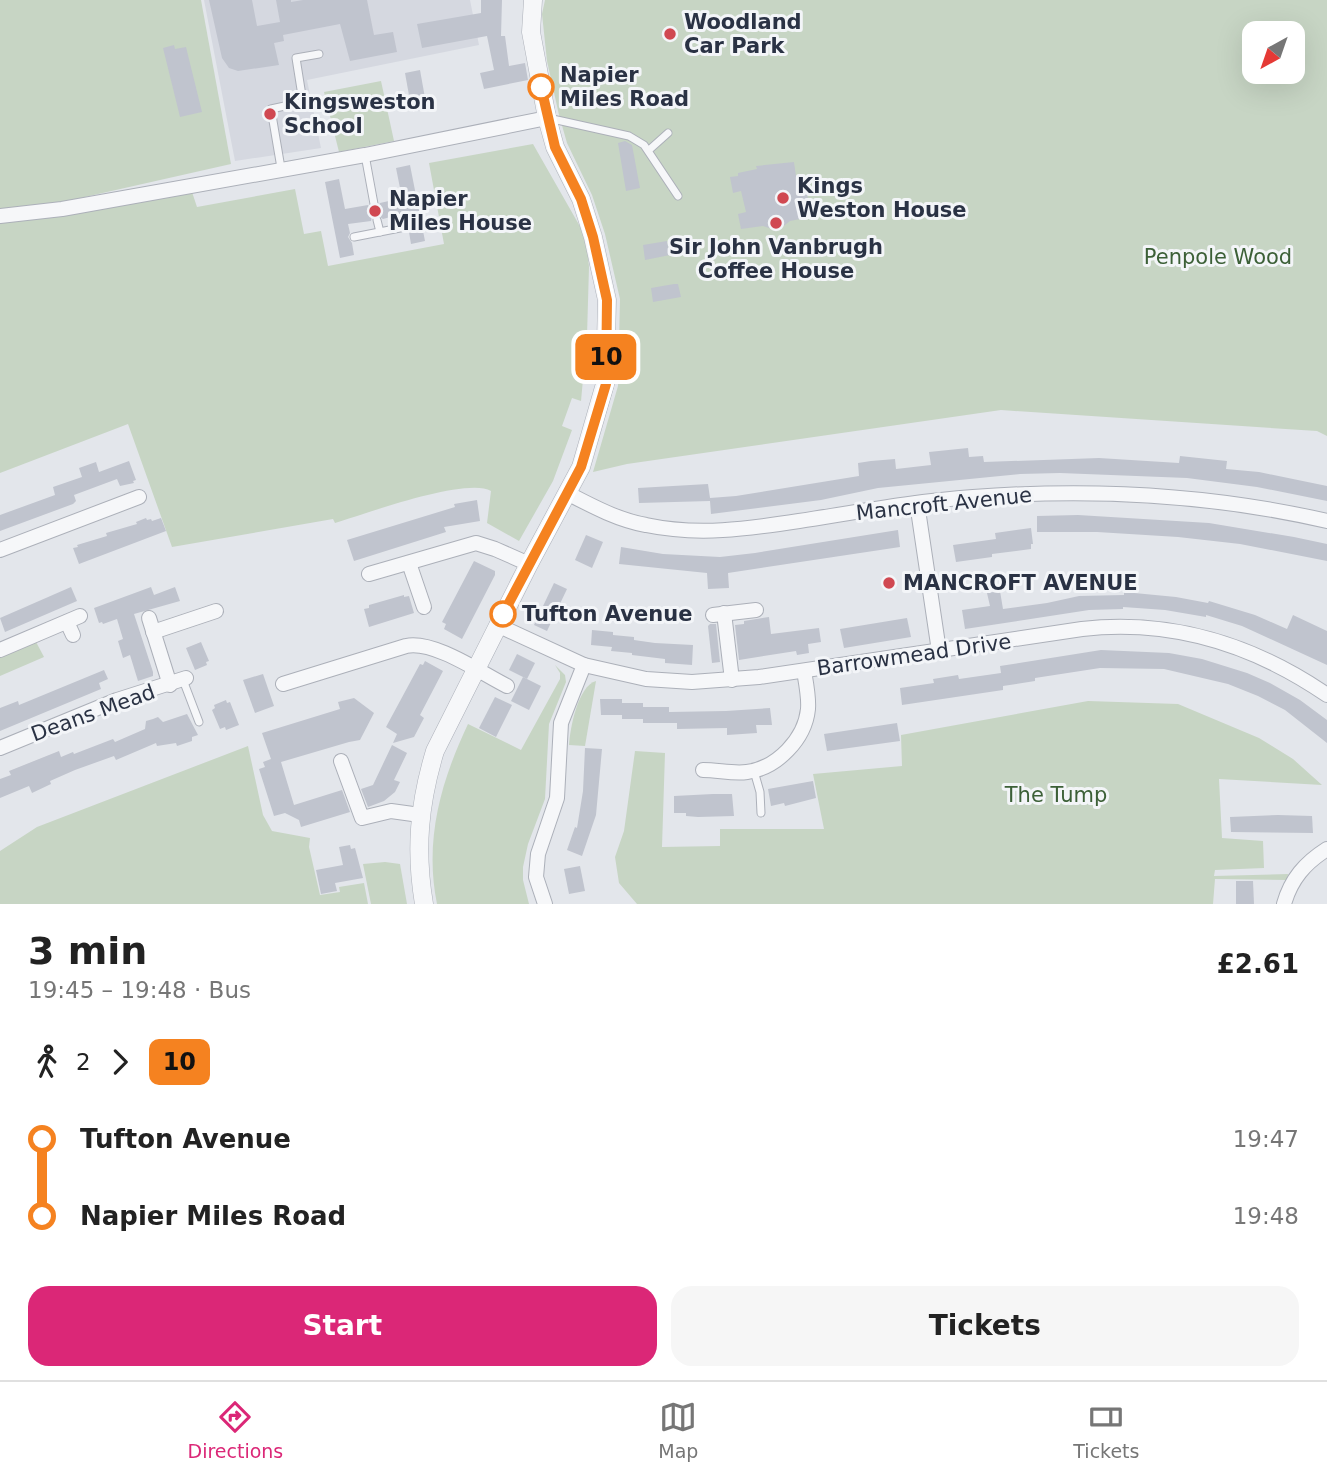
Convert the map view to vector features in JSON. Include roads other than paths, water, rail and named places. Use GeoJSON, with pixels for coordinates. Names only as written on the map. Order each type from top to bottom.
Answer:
{"type":"FeatureCollection","features":[{"type":"Feature","properties":{"kind":"street"},"geometry":{"type":"LineString","coordinates":[[424,904],[420,867],[420,815],[435,751],[497,625],[581,467],[606,384],[607,300],[593,237],[581,199],[555,147],[547,118],[531,32],[533,0]]}},
{"type":"Feature","properties":{"kind":"street"},"geometry":{"type":"LineString","coordinates":[[0,216],[62,209],[365,155],[547,118]]}},
{"type":"Feature","properties":{"kind":"street","name":"Mancroft Avenue"},"geometry":{"type":"LineString","coordinates":[[567,493],[596,508],[643,525],[693,532],[740,530],[917,503],[1020,494],[1108,492],[1178,496],[1327,521]]}},
{"type":"Feature","properties":{"kind":"street"},"geometry":{"type":"LineString","coordinates":[[0,550],[139,497]]}},
{"type":"Feature","properties":{"kind":"street"},"geometry":{"type":"LineString","coordinates":[[917,503],[939,651]]}},
{"type":"Feature","properties":{"kind":"street"},"geometry":{"type":"LineString","coordinates":[[369,574],[476,543],[529,564]]}},
{"type":"Feature","properties":{"kind":"street"},"geometry":{"type":"LineString","coordinates":[[409,562],[424,607]]}},
{"type":"Feature","properties":{"kind":"street"},"geometry":{"type":"LineString","coordinates":[[732,680],[719,614],[756,610]]}},
{"type":"Feature","properties":{"kind":"street"},"geometry":{"type":"LineString","coordinates":[[179,681],[151,625],[216,611]]}},
{"type":"Feature","properties":{"kind":"street"},"geometry":{"type":"LineString","coordinates":[[0,650],[73,624]]}},
{"type":"Feature","properties":{"kind":"street","name":"Barrowmead Drive"},"geometry":{"type":"LineString","coordinates":[[497,625],[584,665],[624,675],[669,681],[732,680],[1106,626],[1147,627],[1237,646],[1284,668],[1327,695]]}},
{"type":"Feature","properties":{"kind":"street"},"geometry":{"type":"LineString","coordinates":[[283,684],[296,674],[415,644],[438,650],[508,686]]}},
{"type":"Feature","properties":{"kind":"street"},"geometry":{"type":"LineString","coordinates":[[545,904],[536,877],[538,854],[557,798],[558,737],[561,723],[584,665]]}},
{"type":"Feature","properties":{"kind":"street"},"geometry":{"type":"LineString","coordinates":[[703,770],[736,773],[754,771],[781,757],[800,733],[808,711],[804,671]]}},
{"type":"Feature","properties":{"kind":"street","name":"Deans Mead"},"geometry":{"type":"LineString","coordinates":[[0,748],[117,701],[179,681]]}},
{"type":"Feature","properties":{"kind":"street"},"geometry":{"type":"LineString","coordinates":[[341,761],[362,818],[391,811],[420,815]]}},
{"type":"Feature","properties":{"kind":"street"},"geometry":{"type":"LineString","coordinates":[[1284,904],[1288,888],[1308,861],[1327,849]]}},
{"type":"Feature","properties":{"kind":"lane"},"geometry":{"type":"LineString","coordinates":[[281,169],[271,109],[303,102],[296,58],[319,54]]}},
{"type":"Feature","properties":{"kind":"lane"},"geometry":{"type":"LineString","coordinates":[[547,118],[629,136],[649,150],[678,196]]}},
{"type":"Feature","properties":{"kind":"lane"},"geometry":{"type":"LineString","coordinates":[[649,150],[668,133]]}},
{"type":"Feature","properties":{"kind":"lane"},"geometry":{"type":"LineString","coordinates":[[365,155],[374,204]]}},
{"type":"Feature","properties":{"kind":"lane"},"geometry":{"type":"LineString","coordinates":[[377,220],[380,232]]}},
{"type":"Feature","properties":{"kind":"lane"},"geometry":{"type":"LineString","coordinates":[[354,237],[405,228]]}},
{"type":"Feature","properties":{"kind":"lane"},"geometry":{"type":"LineString","coordinates":[[179,681],[199,722]]}},
{"type":"Feature","properties":{"kind":"lane"},"geometry":{"type":"LineString","coordinates":[[754,771],[760,792],[761,813]]}},
{"type":"Feature","properties":{"kind":"place","name":"Woodland Car Park"},"geometry":{"type":"Point","coordinates":[670,34]}},
{"type":"Feature","properties":{"kind":"place","name":"Napier Miles Road"},"geometry":{"type":"Point","coordinates":[541,87]}},
{"type":"Feature","properties":{"kind":"place","name":"Kingsweston School"},"geometry":{"type":"Point","coordinates":[270,114]}},
{"type":"Feature","properties":{"kind":"place","name":"Kings Weston House"},"geometry":{"type":"Point","coordinates":[783,198]}},
{"type":"Feature","properties":{"kind":"place","name":"Napier Miles House"},"geometry":{"type":"Point","coordinates":[375,211]}},
{"type":"Feature","properties":{"kind":"place","name":"Sir John Vanbrugh Coffee House"},"geometry":{"type":"Point","coordinates":[776,223]}},
{"type":"Feature","properties":{"kind":"place","name":"MANCROFT AVENUE"},"geometry":{"type":"Point","coordinates":[889,583]}},
{"type":"Feature","properties":{"kind":"place","name":"Tufton Avenue"},"geometry":{"type":"Point","coordinates":[503,614]}},
{"type":"Feature","properties":{"kind":"park label","name":"Penpole Wood"},"geometry":{"type":"Point","coordinates":[1218,257]}},
{"type":"Feature","properties":{"kind":"park label","name":"The Tump"},"geometry":{"type":"Point","coordinates":[1056,795]}}]}
